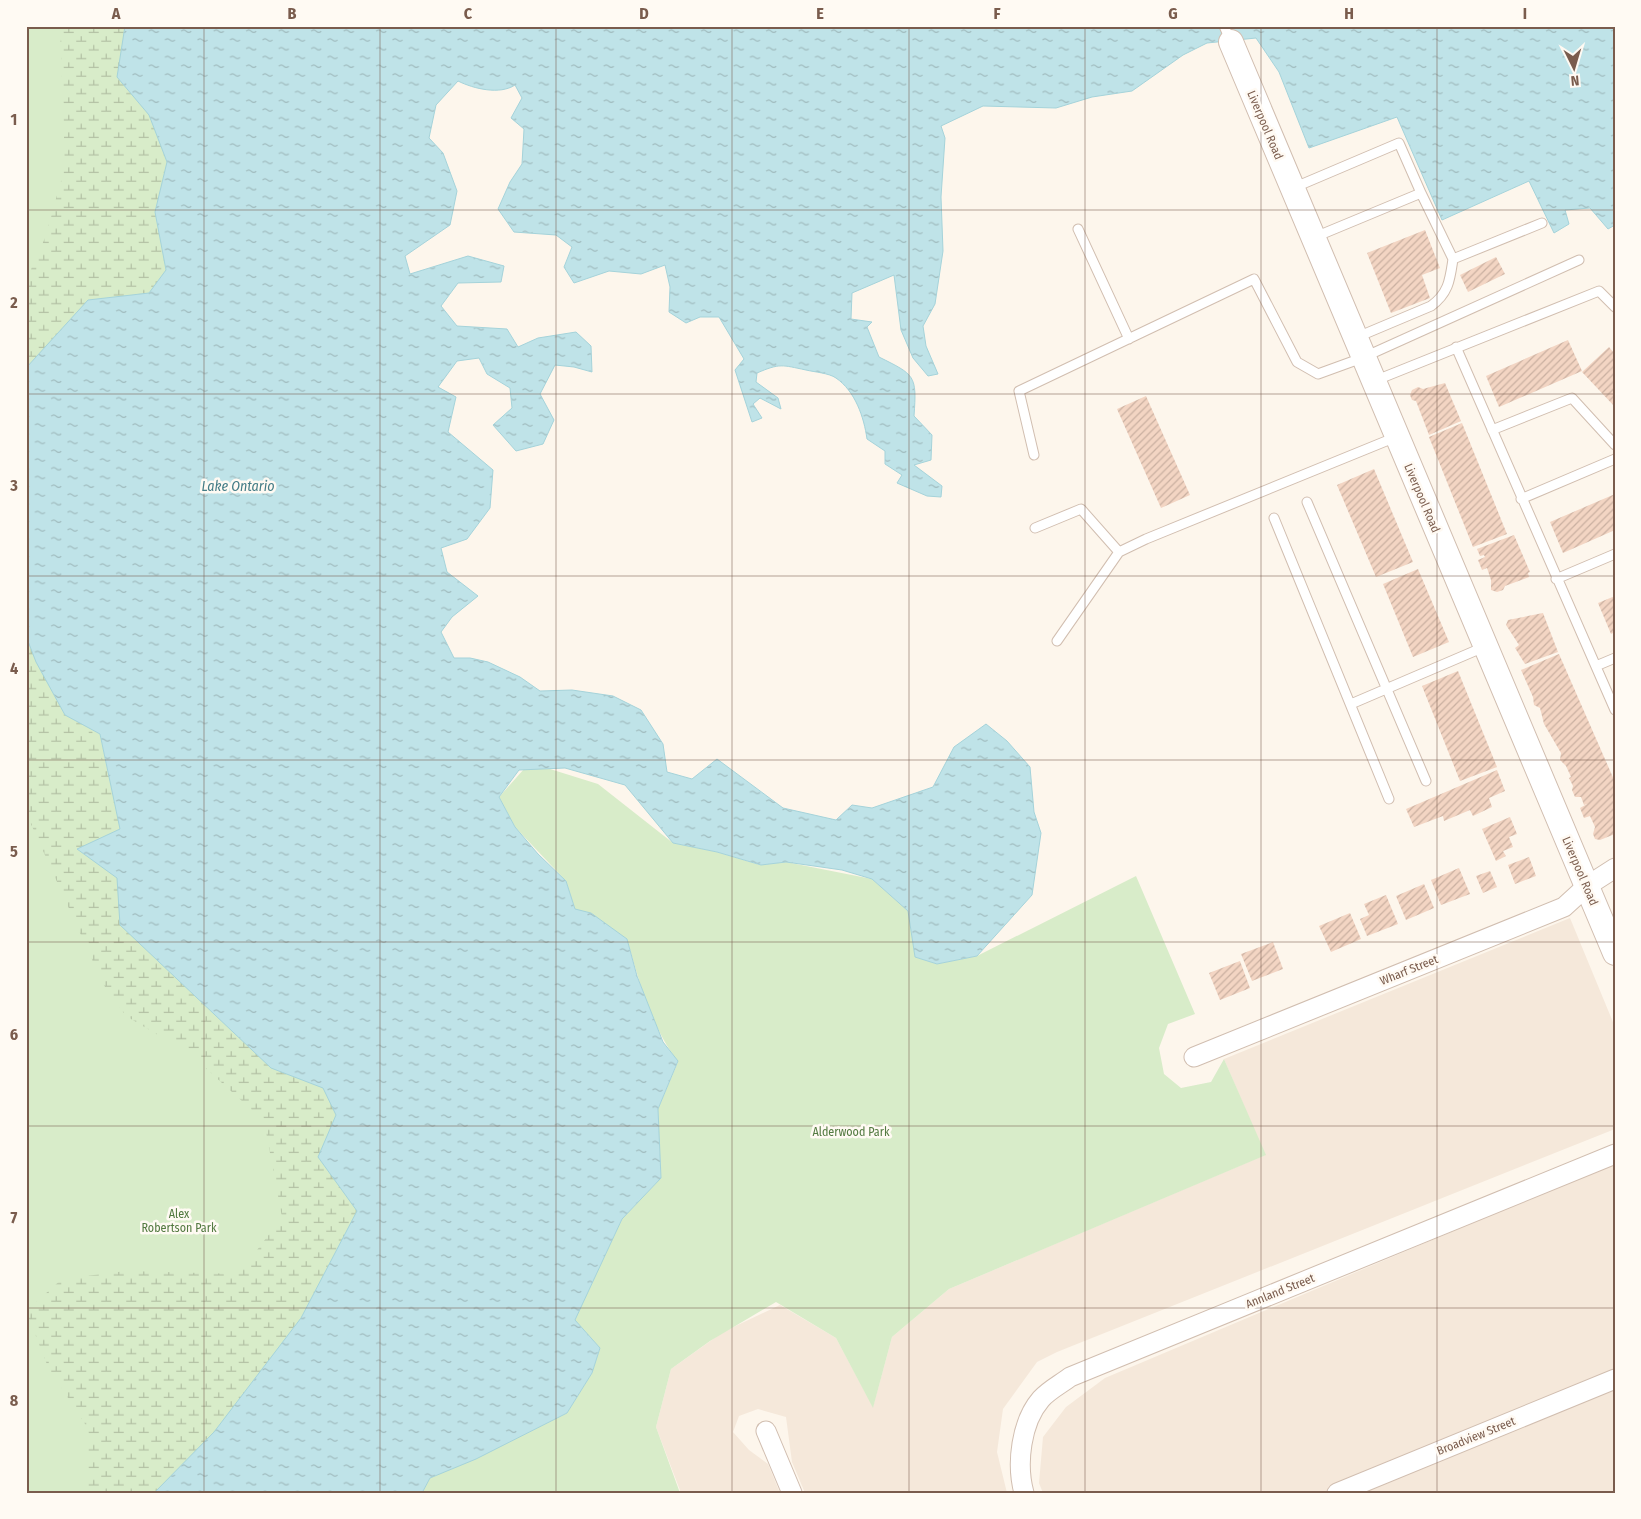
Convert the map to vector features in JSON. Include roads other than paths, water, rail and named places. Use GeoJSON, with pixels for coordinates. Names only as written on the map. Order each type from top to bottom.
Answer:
{"type":"FeatureCollection","features":[{"type":"Feature","properties":{"kind":"street","name":"Liverpool Road"},"geometry":{"type":"LineString","coordinates":[[1227,34],[1484,647],[1615,953]]}},
{"type":"Feature","properties":{"kind":"street","name":"Wharf Street"},"geometry":{"type":"LineString","coordinates":[[1194,1057],[1564,907],[1587,886],[1615,868]]}},
{"type":"Feature","properties":{"kind":"street","name":"Annland Street"},"geometry":{"type":"LineString","coordinates":[[1024,1493],[1019,1476],[1026,1426],[1042,1398],[1070,1377],[1615,1154]]}},
{"type":"Feature","properties":{"kind":"street","name":"Broadview Street"},"geometry":{"type":"LineString","coordinates":[[1336,1493],[1615,1380]]}},
{"type":"Feature","properties":{"kind":"street"},"geometry":{"type":"LineString","coordinates":[[766,1431],[792,1493]]}},
{"type":"Feature","properties":{"kind":"lane"},"geometry":{"type":"LineString","coordinates":[[1034,455],[1019,391],[1254,279],[1297,362],[1318,374],[1442,298],[1451,278],[1453,258],[1399,143],[1292,189]]}},
{"type":"Feature","properties":{"kind":"lane"},"geometry":{"type":"LineString","coordinates":[[1312,238],[1421,193]]}},
{"type":"Feature","properties":{"kind":"lane"},"geometry":{"type":"LineString","coordinates":[[1453,258],[1542,223]]}},
{"type":"Feature","properties":{"kind":"lane"},"geometry":{"type":"LineString","coordinates":[[1078,229],[1129,339]]}},
{"type":"Feature","properties":{"kind":"lane"},"geometry":{"type":"LineString","coordinates":[[1358,348],[1579,260]]}},
{"type":"Feature","properties":{"kind":"lane"},"geometry":{"type":"LineString","coordinates":[[1372,381],[1600,291],[1615,307]]}},
{"type":"Feature","properties":{"kind":"lane"},"geometry":{"type":"LineString","coordinates":[[1456,348],[1615,710]]}},
{"type":"Feature","properties":{"kind":"lane"},"geometry":{"type":"LineString","coordinates":[[1492,430],[1572,398],[1615,445]]}},
{"type":"Feature","properties":{"kind":"lane"},"geometry":{"type":"LineString","coordinates":[[1057,641],[1119,552],[1146,538],[1396,437]]}},
{"type":"Feature","properties":{"kind":"lane"},"geometry":{"type":"LineString","coordinates":[[1522,499],[1615,459]]}},
{"type":"Feature","properties":{"kind":"lane"},"geometry":{"type":"LineString","coordinates":[[1307,502],[1426,782]]}},
{"type":"Feature","properties":{"kind":"lane"},"geometry":{"type":"LineString","coordinates":[[1035,528],[1081,508],[1119,552]]}},
{"type":"Feature","properties":{"kind":"lane"},"geometry":{"type":"LineString","coordinates":[[1274,518],[1389,799]]}},
{"type":"Feature","properties":{"kind":"lane"},"geometry":{"type":"LineString","coordinates":[[1556,579],[1615,554]]}},
{"type":"Feature","properties":{"kind":"lane"},"geometry":{"type":"LineString","coordinates":[[1351,704],[1484,647]]}},
{"type":"Feature","properties":{"kind":"lane"},"geometry":{"type":"LineString","coordinates":[[1596,666],[1615,658]]}},
{"type":"Feature","properties":{"kind":"water","name":"Lake Ontario"},"geometry":{"type":"Polygon","coordinates":[[[125,26],[1615,26],[1615,225],[1608,229],[1590,208],[1565,210],[1569,224],[1554,233],[1529,181],[1442,220],[1397,117],[1309,148],[1279,72],[1256,38],[1207,43],[1183,55],[1132,91],[1092,97],[1056,108],[983,106],[941,126],[945,138],[941,197],[943,251],[935,304],[923,326],[926,346],[938,374],[928,376],[913,358],[901,330],[894,275],[852,293],[851,319],[872,322],[867,327],[879,357],[907,373],[914,384],[914,416],[932,435],[931,460],[914,465],[942,486],[941,497],[927,496],[897,483],[902,475],[885,464],[885,451],[867,439],[858,405],[843,383],[833,376],[781,366],[757,373],[756,382],[778,398],[781,409],[760,398],[753,404],[762,418],[752,422],[735,370],[744,359],[719,317],[700,317],[686,323],[669,312],[670,287],[665,265],[641,274],[609,271],[574,283],[564,267],[572,247],[556,235],[514,232],[498,209],[510,182],[522,164],[524,129],[511,118],[522,98],[515,85],[502,90],[487,90],[458,81],[436,105],[429,138],[443,153],[457,191],[450,225],[405,256],[410,274],[468,256],[504,266],[501,282],[458,283],[441,306],[457,326],[507,329],[518,347],[538,338],[576,332],[591,346],[592,372],[574,367],[555,365],[540,394],[554,420],[543,444],[516,451],[493,425],[512,408],[510,388],[487,374],[479,358],[457,361],[438,387],[456,397],[448,432],[493,470],[490,508],[467,539],[441,548],[447,572],[478,596],[452,617],[441,632],[454,658],[470,658],[488,662],[520,677],[540,691],[572,690],[613,696],[641,710],[663,744],[667,772],[692,779],[717,759],[783,808],[836,820],[852,805],[872,808],[933,787],[954,747],[986,724],[1007,741],[1030,767],[1034,812],[1041,833],[1032,895],[977,956],[937,964],[915,957],[908,911],[872,879],[842,870],[786,862],[761,865],[717,852],[673,843],[625,785],[565,768],[519,770],[499,797],[515,827],[538,854],[566,881],[575,909],[591,913],[627,939],[637,976],[663,1042],[678,1061],[658,1109],[661,1178],[622,1219],[575,1320],[600,1348],[592,1373],[567,1413],[476,1459],[430,1478],[422,1493],[154,1493],[214,1432],[301,1318],[357,1211],[318,1157],[336,1115],[323,1088],[271,1068],[120,925],[117,878],[77,849],[120,829],[100,734],[65,715],[36,662],[26,636],[26,368],[88,300],[149,293],[166,270],[155,212],[167,162],[149,115],[117,77],[125,26]]]}},
{"type":"Feature","properties":{"kind":"park label","name":"Alderwood Park"},"geometry":{"type":"Point","coordinates":[851,1132]}},
{"type":"Feature","properties":{"kind":"park label","name":"Alex Robertson Park"},"geometry":{"type":"Point","coordinates":[179,1221]}}]}
